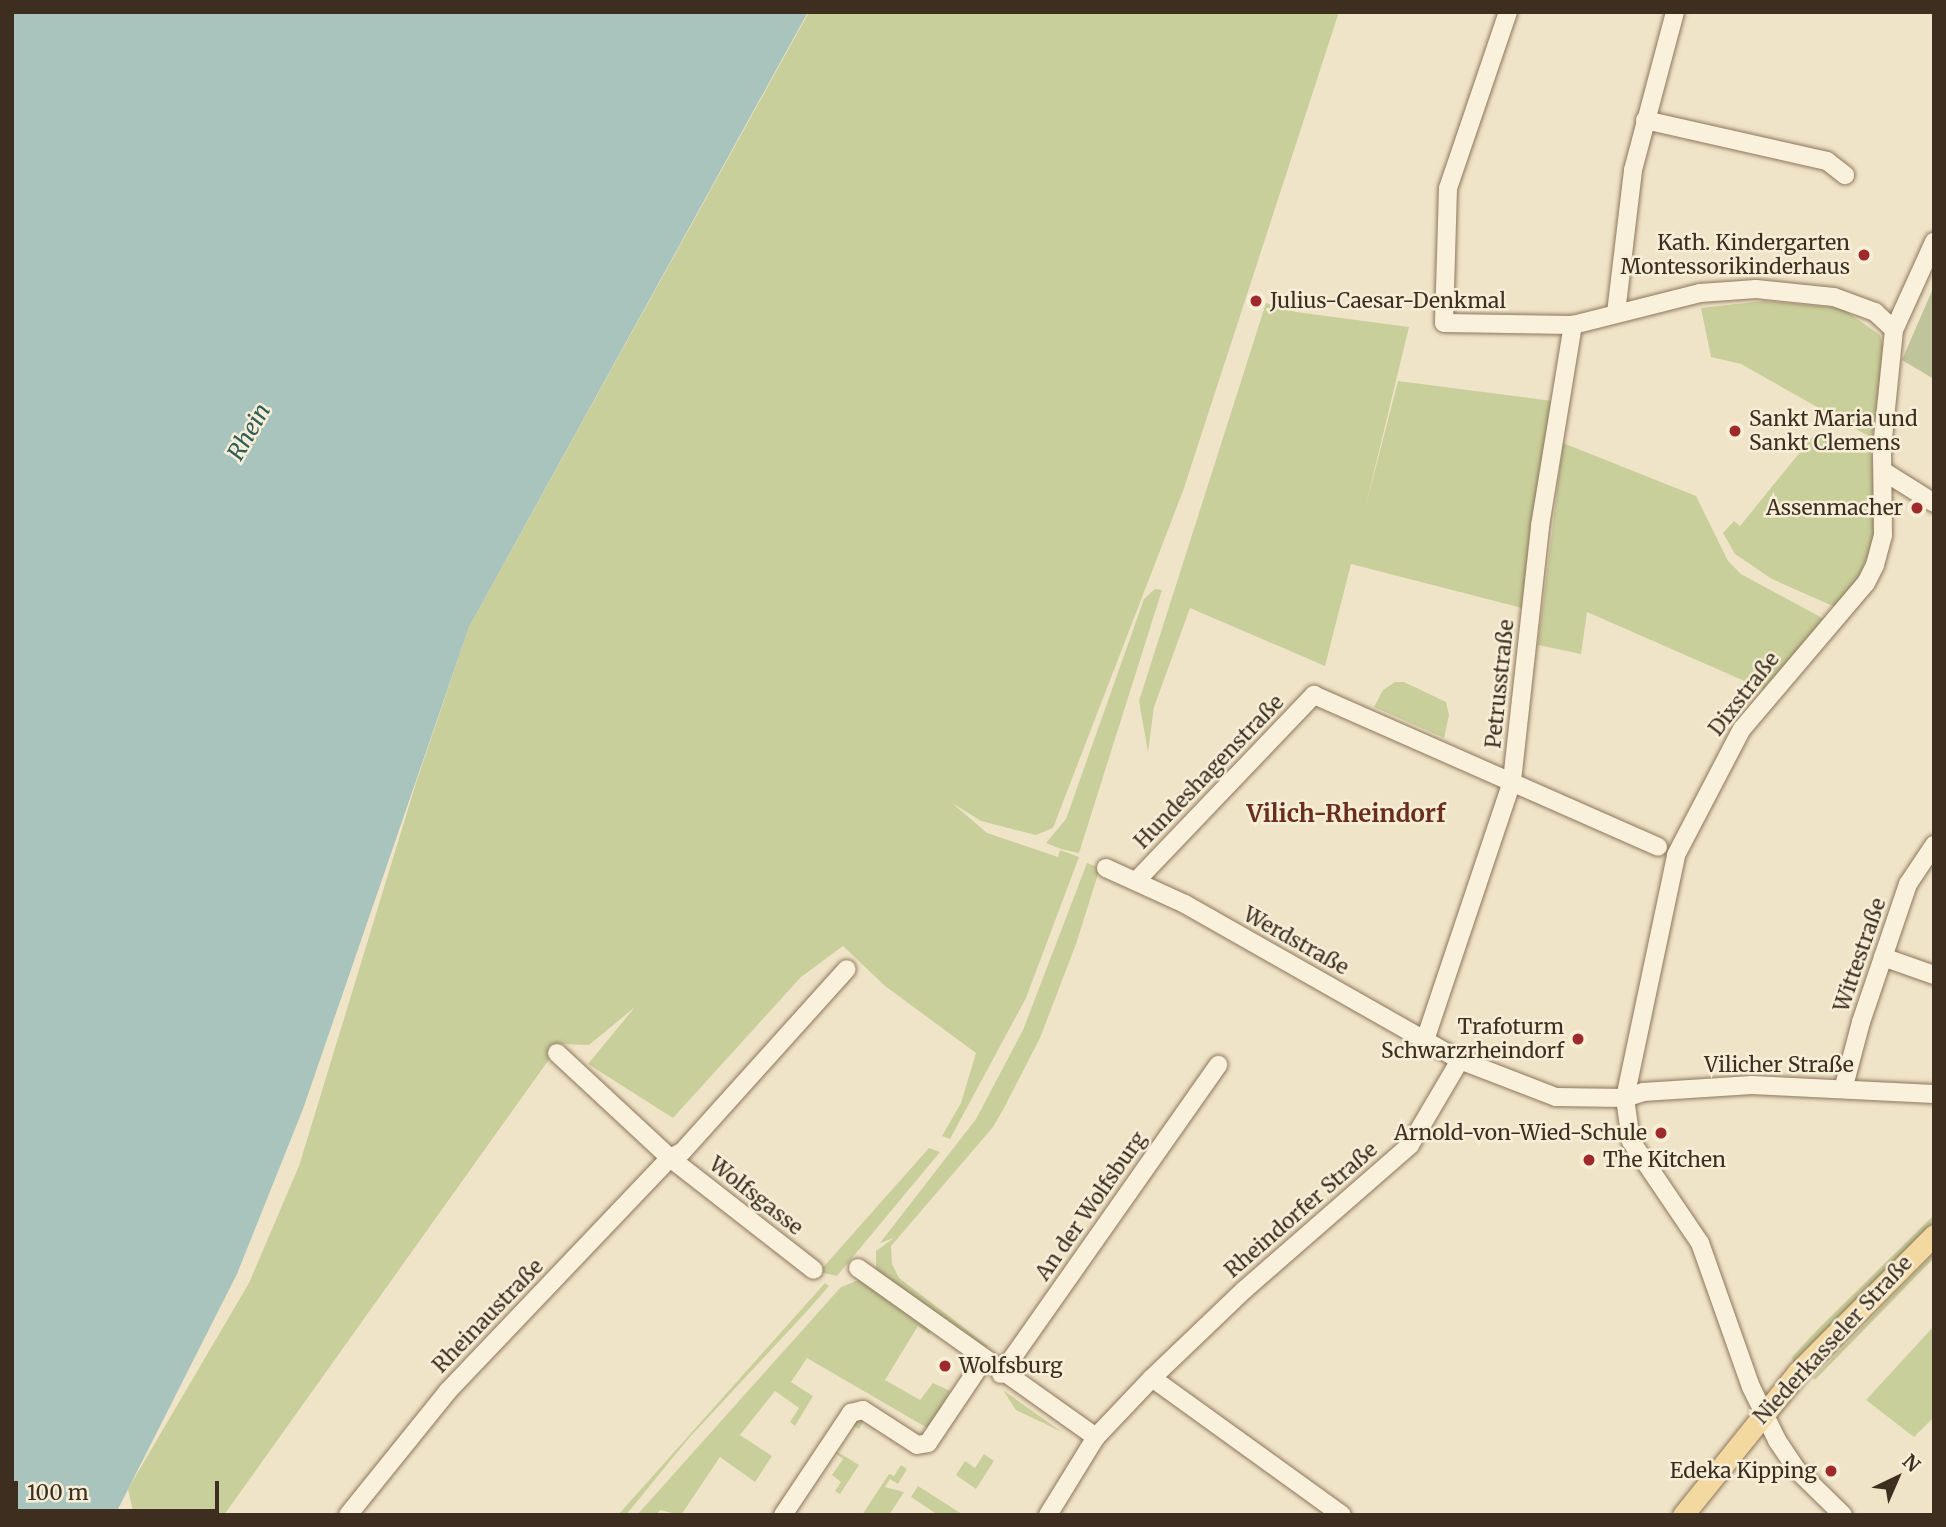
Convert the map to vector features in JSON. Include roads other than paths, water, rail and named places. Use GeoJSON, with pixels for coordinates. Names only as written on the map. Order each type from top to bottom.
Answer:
{"type":"FeatureCollection","features":[{"type":"Feature","properties":{"kind":"main road","name":"Niederkasseler Straße"},"geometry":{"type":"LineString","coordinates":[[1683,1515],[1763,1412],[1934,1235]]}},
{"type":"Feature","properties":{"kind":"street"},"geometry":{"type":"LineString","coordinates":[[1508,12],[1448,188],[1444,323],[1573,325],[1700,293],[1798,290],[1835,297],[1875,312],[1894,330]]}},
{"type":"Feature","properties":{"kind":"street"},"geometry":{"type":"LineString","coordinates":[[1616,313],[1621,239],[1645,120],[1675,12]]}},
{"type":"Feature","properties":{"kind":"street"},"geometry":{"type":"LineString","coordinates":[[1645,120],[1827,161],[1846,176]]}},
{"type":"Feature","properties":{"kind":"street","name":"Dixstraße"},"geometry":{"type":"LineString","coordinates":[[1843,1515],[1797,1470],[1763,1412],[1700,1243],[1631,1140],[1625,1098],[1651,954],[1676,855],[1742,729],[1866,583],[1883,535],[1883,471],[1894,330],[1934,242]]}},
{"type":"Feature","properties":{"kind":"street","name":"Petrusstraße"},"geometry":{"type":"LineString","coordinates":[[1426,1037],[1512,781],[1540,526],[1573,325]]}},
{"type":"Feature","properties":{"kind":"street"},"geometry":{"type":"LineString","coordinates":[[1883,471],[1934,503]]}},
{"type":"Feature","properties":{"kind":"street","name":"Hundeshagenstraße"},"geometry":{"type":"LineString","coordinates":[[1138,879],[1314,695],[1658,847]]}},
{"type":"Feature","properties":{"kind":"street","name":"Wittestraße"},"geometry":{"type":"LineString","coordinates":[[1844,1086],[1908,884],[1934,845]]}},
{"type":"Feature","properties":{"kind":"street","name":"Werdstraße"},"geometry":{"type":"LineString","coordinates":[[1106,868],[1138,879],[1426,1037],[1460,1060]]}},
{"type":"Feature","properties":{"kind":"street"},"geometry":{"type":"LineString","coordinates":[[1883,957],[1934,975]]}},
{"type":"Feature","properties":{"kind":"street","name":"Rheinaustraße"},"geometry":{"type":"LineString","coordinates":[[348,1515],[448,1391],[670,1157],[682,1152],[847,969]]}},
{"type":"Feature","properties":{"kind":"street"},"geometry":{"type":"LineString","coordinates":[[557,1053],[670,1157]]}},
{"type":"Feature","properties":{"kind":"street","name":"Vilicher Straße"},"geometry":{"type":"LineString","coordinates":[[1460,1060],[1556,1097],[1625,1098],[1643,1092],[1707,1086],[1844,1086],[1934,1094]]}},
{"type":"Feature","properties":{"kind":"street","name":"Rheindorfer Straße"},"geometry":{"type":"LineString","coordinates":[[1048,1515],[1096,1437],[1152,1378],[1345,1198],[1410,1145],[1460,1060]]}},
{"type":"Feature","properties":{"kind":"street","name":"An der Wolfsburg"},"geometry":{"type":"LineString","coordinates":[[1001,1374],[1218,1065]]}},
{"type":"Feature","properties":{"kind":"street","name":"Wolfsgasse"},"geometry":{"type":"LineString","coordinates":[[670,1157],[814,1270]]}},
{"type":"Feature","properties":{"kind":"street"},"geometry":{"type":"LineString","coordinates":[[858,1268],[1001,1374],[1096,1437]]}},
{"type":"Feature","properties":{"kind":"street"},"geometry":{"type":"LineString","coordinates":[[783,1515],[851,1413],[863,1410],[917,1445],[928,1443],[983,1361]]}},
{"type":"Feature","properties":{"kind":"street"},"geometry":{"type":"LineString","coordinates":[[1152,1378],[1342,1515]]}},
{"type":"Feature","properties":{"kind":"water","name":"Rhein"},"geometry":{"type":"Polygon","coordinates":[[[12,12],[808,12],[469,627],[303,1109],[237,1274],[115,1515],[12,1515],[12,12]]]}},
{"type":"Feature","properties":{"kind":"place","name":"Kath. Kindergarten Montessorikinderhaus"},"geometry":{"type":"Point","coordinates":[1864,255]}},
{"type":"Feature","properties":{"kind":"place","name":"Julius-Caesar-Denkmal"},"geometry":{"type":"Point","coordinates":[1256,301]}},
{"type":"Feature","properties":{"kind":"place","name":"Sankt Maria und Sankt Clemens"},"geometry":{"type":"Point","coordinates":[1735,431]}},
{"type":"Feature","properties":{"kind":"place","name":"Assenmacher"},"geometry":{"type":"Point","coordinates":[1917,508]}},
{"type":"Feature","properties":{"kind":"place","name":"Trafoturm Schwarzrheindorf"},"geometry":{"type":"Point","coordinates":[1578,1039]}},
{"type":"Feature","properties":{"kind":"place","name":"Arnold-von-Wied-Schule"},"geometry":{"type":"Point","coordinates":[1661,1133]}},
{"type":"Feature","properties":{"kind":"place","name":"The Kitchen"},"geometry":{"type":"Point","coordinates":[1589,1160]}},
{"type":"Feature","properties":{"kind":"place","name":"Wolfsburg"},"geometry":{"type":"Point","coordinates":[945,1366]}},
{"type":"Feature","properties":{"kind":"place","name":"Edeka Kipping"},"geometry":{"type":"Point","coordinates":[1831,1471]}},
{"type":"Feature","properties":{"kind":"district","name":"Vilich-Rheindorf"},"geometry":{"type":"Point","coordinates":[1346,814]}}]}
